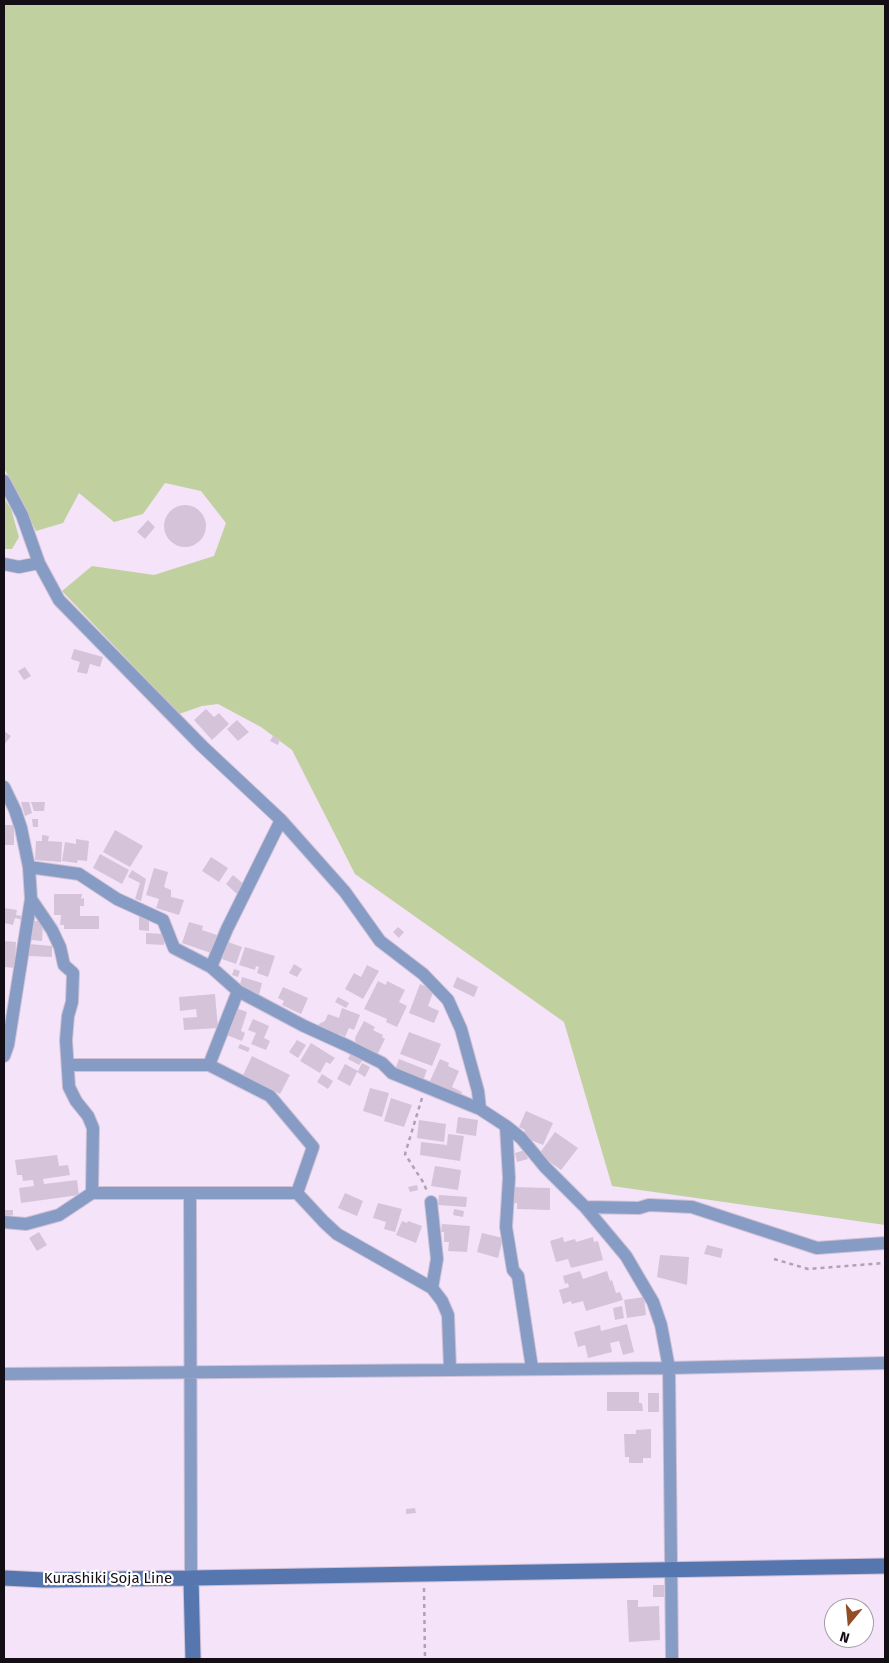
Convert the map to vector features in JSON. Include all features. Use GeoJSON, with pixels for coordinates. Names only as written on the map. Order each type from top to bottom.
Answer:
{"type":"FeatureCollection","features":[{"type":"Feature","properties":{"kind":"street"},"geometry":{"type":"LineString","coordinates":[[4,481],[22,515],[39,563],[59,600],[202,746],[281,820],[345,892],[380,941],[423,974],[448,1000],[461,1029],[478,1091],[480,1109]]}},
{"type":"Feature","properties":{"kind":"street"},"geometry":{"type":"LineString","coordinates":[[4,564],[19,567],[39,563]]}},
{"type":"Feature","properties":{"kind":"street"},"geometry":{"type":"LineString","coordinates":[[4,787],[21,828],[29,867],[32,899],[8,1045],[4,1056]]}},
{"type":"Feature","properties":{"kind":"street"},"geometry":{"type":"LineString","coordinates":[[211,967],[227,929],[281,820]]}},
{"type":"Feature","properties":{"kind":"street"},"geometry":{"type":"LineString","coordinates":[[29,867],[79,874],[117,899],[163,920],[174,948],[211,967],[238,991],[304,1026],[382,1063],[392,1073],[480,1109],[521,1138],[585,1207],[626,1256],[653,1302],[661,1325],[669,1368],[672,1659]]}},
{"type":"Feature","properties":{"kind":"street"},"geometry":{"type":"LineString","coordinates":[[32,899],[52,930],[60,947],[60,955],[64,966],[73,973],[72,1002],[68,1016],[66,1040],[69,1087],[76,1101],[88,1116],[93,1128],[92,1193]]}},
{"type":"Feature","properties":{"kind":"street"},"geometry":{"type":"LineString","coordinates":[[209,1065],[238,991]]}},
{"type":"Feature","properties":{"kind":"street"},"geometry":{"type":"LineString","coordinates":[[69,1064],[209,1065],[270,1096],[314,1147],[297,1193]]}},
{"type":"Feature","properties":{"kind":"street"},"geometry":{"type":"LineString","coordinates":[[506,1126],[509,1178],[506,1227],[513,1270],[518,1276],[532,1368]]}},
{"type":"Feature","properties":{"kind":"street"},"geometry":{"type":"LineString","coordinates":[[4,1222],[26,1224],[59,1214],[92,1193],[297,1193],[337,1234],[432,1288],[442,1301],[448,1315],[450,1369]]}},
{"type":"Feature","properties":{"kind":"street"},"geometry":{"type":"LineString","coordinates":[[190,1193],[192,1372],[191,1578],[885,1566]]}},
{"type":"Feature","properties":{"kind":"street"},"geometry":{"type":"LineString","coordinates":[[431,1202],[437,1259],[432,1288]]}},
{"type":"Feature","properties":{"kind":"street"},"geometry":{"type":"LineString","coordinates":[[585,1207],[639,1208],[649,1205],[692,1207],[817,1248],[885,1242]]}},
{"type":"Feature","properties":{"kind":"street"},"geometry":{"type":"LineString","coordinates":[[4,1374],[669,1368],[885,1363]]}},
{"type":"Feature","properties":{"kind":"street","name":"Kurashiki Soja Line"},"geometry":{"type":"LineString","coordinates":[[4,1578],[44,1580],[191,1578],[193,1659]]}},
{"type":"Feature","properties":{"kind":"path"},"geometry":{"type":"LineString","coordinates":[[426,1087],[405,1154],[423,1182],[431,1202]]}},
{"type":"Feature","properties":{"kind":"path"},"geometry":{"type":"LineString","coordinates":[[774,1259],[808,1270],[885,1262]]}},
{"type":"Feature","properties":{"kind":"path"},"geometry":{"type":"LineString","coordinates":[[424,1574],[425,1659]]}},
{"type":"Feature","properties":{"kind":"green space"},"geometry":{"type":"Polygon","coordinates":[[[4,4],[885,4],[885,1225],[612,1186],[564,1022],[355,874],[292,750],[261,727],[218,704],[202,706],[179,714],[62,591],[92,566],[154,575],[214,556],[226,523],[201,491],[165,483],[143,514],[114,522],[79,493],[63,523],[36,531],[4,468],[4,4]]]}},
{"type":"Feature","properties":{"kind":"green space"},"geometry":{"type":"Polygon","coordinates":[[[4,498],[11,509],[19,537],[12,549],[4,549],[4,498]]]}},
{"type":"Feature","properties":{"kind":"building"},"geometry":{"type":"Polygon","coordinates":[[[185,505],[200,511],[206,526],[200,541],[185,547],[170,541],[164,526],[170,511],[185,505]]]}},
{"type":"Feature","properties":{"kind":"building"},"geometry":{"type":"Polygon","coordinates":[[[148,520],[155,527],[145,539],[137,532],[148,520]]]}},
{"type":"Feature","properties":{"kind":"building"},"geometry":{"type":"Polygon","coordinates":[[[74,649],[103,657],[100,667],[90,664],[87,674],[77,672],[80,662],[71,659],[74,649]]]}},
{"type":"Feature","properties":{"kind":"building"},"geometry":{"type":"Polygon","coordinates":[[[25,667],[31,676],[24,680],[18,671],[25,667]]]}},
{"type":"Feature","properties":{"kind":"building"},"geometry":{"type":"Polygon","coordinates":[[[206,709],[214,717],[219,713],[229,724],[212,740],[194,720],[206,709]]]}},
{"type":"Feature","properties":{"kind":"building"},"geometry":{"type":"Polygon","coordinates":[[[237,720],[249,732],[238,741],[227,729],[237,720]]]}},
{"type":"Feature","properties":{"kind":"building"},"geometry":{"type":"Polygon","coordinates":[[[4,731],[11,736],[4,745],[4,731]]]}},
{"type":"Feature","properties":{"kind":"building"},"geometry":{"type":"Polygon","coordinates":[[[273,736],[280,739],[278,745],[270,741],[273,736]]]}},
{"type":"Feature","properties":{"kind":"building"},"geometry":{"type":"Polygon","coordinates":[[[21,802],[29,802],[32,813],[25,816],[21,802]]]}},
{"type":"Feature","properties":{"kind":"building"},"geometry":{"type":"Polygon","coordinates":[[[31,802],[45,802],[44,811],[34,811],[31,802]]]}},
{"type":"Feature","properties":{"kind":"building"},"geometry":{"type":"Polygon","coordinates":[[[32,819],[38,819],[38,827],[33,827],[32,819]]]}},
{"type":"Feature","properties":{"kind":"building"},"geometry":{"type":"Polygon","coordinates":[[[4,825],[14,825],[14,845],[4,845],[4,825]]]}},
{"type":"Feature","properties":{"kind":"building"},"geometry":{"type":"Polygon","coordinates":[[[115,830],[143,846],[130,867],[103,852],[115,830]]]}},
{"type":"Feature","properties":{"kind":"building"},"geometry":{"type":"Polygon","coordinates":[[[42,835],[49,836],[48,841],[62,842],[61,862],[35,860],[36,841],[42,841],[42,835]]]}},
{"type":"Feature","properties":{"kind":"building"},"geometry":{"type":"Polygon","coordinates":[[[76,839],[89,841],[87,861],[78,860],[77,863],[62,861],[65,842],[76,844],[76,839]]]}},
{"type":"Feature","properties":{"kind":"building"},"geometry":{"type":"Polygon","coordinates":[[[100,854],[129,870],[122,884],[93,868],[100,854]]]}},
{"type":"Feature","properties":{"kind":"building"},"geometry":{"type":"Polygon","coordinates":[[[211,857],[228,868],[219,882],[202,871],[211,857]]]}},
{"type":"Feature","properties":{"kind":"building"},"geometry":{"type":"Polygon","coordinates":[[[154,868],[168,872],[164,887],[171,890],[171,897],[184,900],[179,915],[156,908],[159,899],[146,895],[154,868]]]}},
{"type":"Feature","properties":{"kind":"building"},"geometry":{"type":"Polygon","coordinates":[[[132,870],[146,879],[141,901],[135,899],[140,883],[128,877],[132,870]]]}},
{"type":"Feature","properties":{"kind":"building"},"geometry":{"type":"Polygon","coordinates":[[[233,875],[246,886],[238,895],[226,884],[233,875]]]}},
{"type":"Feature","properties":{"kind":"building"},"geometry":{"type":"Polygon","coordinates":[[[54,894],[82,894],[81,899],[84,898],[84,906],[80,906],[80,916],[99,916],[99,929],[64,929],[64,925],[60,925],[61,915],[54,915],[54,894]]]}},
{"type":"Feature","properties":{"kind":"building"},"geometry":{"type":"Polygon","coordinates":[[[4,908],[17,910],[16,915],[23,916],[23,920],[15,918],[13,925],[4,923],[4,908]]]}},
{"type":"Feature","properties":{"kind":"building"},"geometry":{"type":"Polygon","coordinates":[[[139,914],[149,919],[149,931],[139,930],[139,914]]]}},
{"type":"Feature","properties":{"kind":"building"},"geometry":{"type":"Polygon","coordinates":[[[30,921],[43,921],[42,941],[30,940],[30,921]]]}},
{"type":"Feature","properties":{"kind":"building"},"geometry":{"type":"Polygon","coordinates":[[[189,922],[203,926],[202,930],[217,935],[211,953],[182,943],[189,922]]]}},
{"type":"Feature","properties":{"kind":"building"},"geometry":{"type":"Polygon","coordinates":[[[398,927],[404,932],[399,938],[393,932],[398,927]]]}},
{"type":"Feature","properties":{"kind":"building"},"geometry":{"type":"Polygon","coordinates":[[[146,933],[164,934],[164,945],[146,944],[146,933]]]}},
{"type":"Feature","properties":{"kind":"building"},"geometry":{"type":"Polygon","coordinates":[[[4,941],[16,942],[15,968],[4,967],[4,941]]]}},
{"type":"Feature","properties":{"kind":"building"},"geometry":{"type":"Polygon","coordinates":[[[228,942],[242,947],[236,964],[222,959],[228,942]]]}},
{"type":"Feature","properties":{"kind":"building"},"geometry":{"type":"Polygon","coordinates":[[[29,944],[52,946],[52,957],[29,956],[29,944]]]}},
{"type":"Feature","properties":{"kind":"building"},"geometry":{"type":"Polygon","coordinates":[[[245,947],[275,956],[268,977],[257,973],[259,967],[256,966],[255,970],[239,965],[245,947]]]}},
{"type":"Feature","properties":{"kind":"building"},"geometry":{"type":"Polygon","coordinates":[[[294,964],[302,969],[297,977],[289,973],[294,964]]]}},
{"type":"Feature","properties":{"kind":"building"},"geometry":{"type":"Polygon","coordinates":[[[367,965],[379,971],[363,999],[345,989],[354,973],[361,977],[367,965]]]}},
{"type":"Feature","properties":{"kind":"building"},"geometry":{"type":"Polygon","coordinates":[[[234,969],[240,971],[238,977],[232,975],[234,969]]]}},
{"type":"Feature","properties":{"kind":"building"},"geometry":{"type":"Polygon","coordinates":[[[242,977],[262,983],[259,995],[239,988],[242,977]]]}},
{"type":"Feature","properties":{"kind":"building"},"geometry":{"type":"Polygon","coordinates":[[[457,977],[478,987],[474,997],[453,987],[457,977]]]}},
{"type":"Feature","properties":{"kind":"building"},"geometry":{"type":"Polygon","coordinates":[[[378,981],[386,985],[387,981],[405,990],[399,1002],[407,1006],[397,1027],[386,1022],[387,1019],[364,1009],[378,981]]]}},
{"type":"Feature","properties":{"kind":"building"},"geometry":{"type":"Polygon","coordinates":[[[420,984],[434,990],[428,1006],[439,1011],[434,1023],[409,1013],[420,984]]]}},
{"type":"Feature","properties":{"kind":"building"},"geometry":{"type":"Polygon","coordinates":[[[283,987],[308,998],[301,1014],[282,1005],[284,1001],[278,998],[283,987]]]}},
{"type":"Feature","properties":{"kind":"building"},"geometry":{"type":"Polygon","coordinates":[[[215,994],[218,1028],[184,1030],[183,1018],[197,1017],[196,1009],[180,1011],[179,997],[215,994]]]}},
{"type":"Feature","properties":{"kind":"building"},"geometry":{"type":"Polygon","coordinates":[[[338,997],[349,1003],[346,1008],[335,1002],[338,997]]]}},
{"type":"Feature","properties":{"kind":"building"},"geometry":{"type":"Polygon","coordinates":[[[236,1008],[247,1012],[241,1031],[245,1033],[242,1041],[224,1034],[236,1008]]]}},
{"type":"Feature","properties":{"kind":"building"},"geometry":{"type":"Polygon","coordinates":[[[342,1008],[360,1015],[354,1030],[349,1028],[345,1037],[339,1034],[337,1038],[318,1028],[319,1024],[325,1021],[328,1014],[339,1018],[342,1008]]]}},
{"type":"Feature","properties":{"kind":"building"},"geometry":{"type":"Polygon","coordinates":[[[253,1019],[269,1026],[264,1038],[270,1041],[266,1050],[251,1044],[256,1033],[248,1030],[253,1019]]]}},
{"type":"Feature","properties":{"kind":"building"},"geometry":{"type":"Polygon","coordinates":[[[364,1021],[375,1027],[373,1030],[383,1035],[382,1037],[385,1039],[376,1057],[356,1046],[355,1038],[364,1021]]]}},
{"type":"Feature","properties":{"kind":"building"},"geometry":{"type":"Polygon","coordinates":[[[409,1032],[441,1044],[432,1066],[400,1054],[409,1032]]]}},
{"type":"Feature","properties":{"kind":"building"},"geometry":{"type":"Polygon","coordinates":[[[297,1040],[306,1045],[298,1058],[289,1052],[297,1040]]]}},
{"type":"Feature","properties":{"kind":"building"},"geometry":{"type":"Polygon","coordinates":[[[311,1043],[335,1058],[330,1064],[326,1062],[320,1073],[300,1061],[311,1043]]]}},
{"type":"Feature","properties":{"kind":"building"},"geometry":{"type":"Polygon","coordinates":[[[240,1044],[250,1048],[248,1052],[238,1048],[240,1044]]]}},
{"type":"Feature","properties":{"kind":"building"},"geometry":{"type":"Polygon","coordinates":[[[352,1051],[364,1058],[359,1065],[348,1059],[352,1051]]]}},
{"type":"Feature","properties":{"kind":"building"},"geometry":{"type":"Polygon","coordinates":[[[252,1056],[290,1075],[280,1094],[243,1075],[252,1056]]]}},
{"type":"Feature","properties":{"kind":"building"},"geometry":{"type":"Polygon","coordinates":[[[399,1059],[427,1070],[422,1083],[394,1072],[399,1059]]]}},
{"type":"Feature","properties":{"kind":"building"},"geometry":{"type":"Polygon","coordinates":[[[440,1059],[449,1063],[448,1066],[459,1071],[452,1087],[462,1092],[460,1097],[429,1083],[440,1059]]]}},
{"type":"Feature","properties":{"kind":"building"},"geometry":{"type":"Polygon","coordinates":[[[362,1063],[370,1067],[365,1077],[357,1072],[350,1086],[337,1079],[345,1064],[358,1071],[362,1063]]]}},
{"type":"Feature","properties":{"kind":"building"},"geometry":{"type":"Polygon","coordinates":[[[322,1074],[333,1081],[328,1089],[317,1082],[322,1074]]]}},
{"type":"Feature","properties":{"kind":"building"},"geometry":{"type":"Polygon","coordinates":[[[370,1088],[389,1093],[382,1117],[363,1111],[370,1088]]]}},
{"type":"Feature","properties":{"kind":"building"},"geometry":{"type":"Polygon","coordinates":[[[391,1098],[412,1105],[404,1127],[384,1121],[391,1098]]]}},
{"type":"Feature","properties":{"kind":"building"},"geometry":{"type":"Polygon","coordinates":[[[526,1111],[553,1123],[543,1145],[523,1137],[525,1130],[519,1127],[526,1111]]]}},
{"type":"Feature","properties":{"kind":"building"},"geometry":{"type":"Polygon","coordinates":[[[458,1117],[478,1120],[476,1136],[456,1133],[458,1117]]]}},
{"type":"Feature","properties":{"kind":"building"},"geometry":{"type":"Polygon","coordinates":[[[419,1120],[446,1124],[444,1142],[417,1138],[419,1120]]]}},
{"type":"Feature","properties":{"kind":"building"},"geometry":{"type":"Polygon","coordinates":[[[555,1132],[578,1148],[561,1170],[539,1154],[555,1132]]]}},
{"type":"Feature","properties":{"kind":"building"},"geometry":{"type":"Polygon","coordinates":[[[448,1134],[464,1136],[460,1161],[420,1155],[421,1142],[447,1145],[448,1134]]]}},
{"type":"Feature","properties":{"kind":"building"},"geometry":{"type":"Polygon","coordinates":[[[525,1150],[528,1159],[517,1162],[515,1153],[525,1150]]]}},
{"type":"Feature","properties":{"kind":"building"},"geometry":{"type":"Polygon","coordinates":[[[57,1155],[59,1166],[68,1165],[70,1175],[43,1179],[44,1184],[77,1180],[79,1195],[21,1203],[19,1188],[34,1186],[33,1180],[23,1181],[22,1175],[17,1175],[15,1160],[57,1155]]]}},
{"type":"Feature","properties":{"kind":"building"},"geometry":{"type":"Polygon","coordinates":[[[435,1166],[461,1170],[458,1190],[431,1186],[435,1166]]]}},
{"type":"Feature","properties":{"kind":"building"},"geometry":{"type":"Polygon","coordinates":[[[417,1185],[418,1190],[410,1192],[408,1187],[417,1185]]]}},
{"type":"Feature","properties":{"kind":"building"},"geometry":{"type":"Polygon","coordinates":[[[514,1187],[550,1188],[550,1210],[517,1209],[517,1203],[513,1203],[514,1187]]]}},
{"type":"Feature","properties":{"kind":"building"},"geometry":{"type":"Polygon","coordinates":[[[345,1193],[363,1201],[357,1216],[338,1208],[345,1193]]]}},
{"type":"Feature","properties":{"kind":"building"},"geometry":{"type":"Polygon","coordinates":[[[439,1195],[467,1197],[466,1207],[438,1205],[439,1195]]]}},
{"type":"Feature","properties":{"kind":"building"},"geometry":{"type":"Polygon","coordinates":[[[378,1203],[402,1209],[395,1232],[384,1229],[386,1222],[373,1218],[378,1203]]]}},
{"type":"Feature","properties":{"kind":"building"},"geometry":{"type":"Polygon","coordinates":[[[454,1209],[464,1211],[463,1217],[453,1215],[454,1209]]]}},
{"type":"Feature","properties":{"kind":"building"},"geometry":{"type":"Polygon","coordinates":[[[4,1210],[13,1210],[13,1215],[4,1216],[4,1210]]]}},
{"type":"Feature","properties":{"kind":"building"},"geometry":{"type":"Polygon","coordinates":[[[402,1221],[422,1226],[416,1243],[396,1235],[402,1221]]]}},
{"type":"Feature","properties":{"kind":"building"},"geometry":{"type":"Polygon","coordinates":[[[442,1224],[470,1226],[467,1252],[448,1251],[449,1242],[444,1242],[444,1232],[441,1232],[442,1224]]]}},
{"type":"Feature","properties":{"kind":"building"},"geometry":{"type":"Polygon","coordinates":[[[39,1232],[47,1245],[37,1251],[29,1238],[39,1232]]]}},
{"type":"Feature","properties":{"kind":"building"},"geometry":{"type":"Polygon","coordinates":[[[482,1233],[503,1238],[498,1258],[477,1252],[482,1233]]]}},
{"type":"Feature","properties":{"kind":"building"},"geometry":{"type":"Polygon","coordinates":[[[563,1237],[564,1242],[575,1239],[576,1242],[593,1237],[594,1242],[598,1241],[603,1260],[571,1268],[568,1259],[556,1262],[550,1241],[563,1237]]]}},
{"type":"Feature","properties":{"kind":"building"},"geometry":{"type":"Polygon","coordinates":[[[707,1245],[723,1249],[721,1258],[704,1254],[707,1245]]]}},
{"type":"Feature","properties":{"kind":"building"},"geometry":{"type":"Polygon","coordinates":[[[660,1255],[689,1257],[687,1285],[657,1277],[660,1255]]]}},
{"type":"Feature","properties":{"kind":"building"},"geometry":{"type":"Polygon","coordinates":[[[580,1271],[583,1279],[607,1271],[616,1293],[620,1292],[623,1300],[586,1311],[583,1301],[572,1304],[571,1301],[563,1304],[559,1290],[569,1287],[568,1283],[565,1284],[563,1276],[580,1271]]]}},
{"type":"Feature","properties":{"kind":"building"},"geometry":{"type":"Polygon","coordinates":[[[644,1297],[646,1315],[627,1318],[624,1300],[644,1297]]]}},
{"type":"Feature","properties":{"kind":"building"},"geometry":{"type":"Polygon","coordinates":[[[622,1306],[624,1318],[615,1320],[613,1308],[622,1306]]]}},
{"type":"Feature","properties":{"kind":"building"},"geometry":{"type":"Polygon","coordinates":[[[627,1324],[634,1352],[623,1355],[619,1341],[610,1343],[612,1352],[588,1358],[585,1345],[578,1347],[574,1332],[600,1325],[601,1331],[627,1324]]]}},
{"type":"Feature","properties":{"kind":"building"},"geometry":{"type":"Polygon","coordinates":[[[607,1392],[639,1392],[639,1403],[642,1403],[643,1411],[607,1411],[607,1392]]]}},
{"type":"Feature","properties":{"kind":"building"},"geometry":{"type":"Polygon","coordinates":[[[648,1393],[659,1393],[659,1412],[648,1412],[648,1393]]]}},
{"type":"Feature","properties":{"kind":"building"},"geometry":{"type":"Polygon","coordinates":[[[651,1429],[651,1458],[643,1458],[643,1463],[629,1463],[629,1457],[625,1457],[624,1434],[636,1434],[636,1430],[651,1429]]]}},
{"type":"Feature","properties":{"kind":"building"},"geometry":{"type":"Polygon","coordinates":[[[415,1508],[416,1513],[406,1514],[406,1509],[415,1508]]]}},
{"type":"Feature","properties":{"kind":"building"},"geometry":{"type":"Polygon","coordinates":[[[653,1585],[664,1585],[664,1597],[653,1597],[653,1585]]]}},
{"type":"Feature","properties":{"kind":"building"},"geometry":{"type":"Polygon","coordinates":[[[627,1600],[638,1600],[638,1607],[659,1606],[660,1640],[629,1642],[627,1600]]]}}]}
